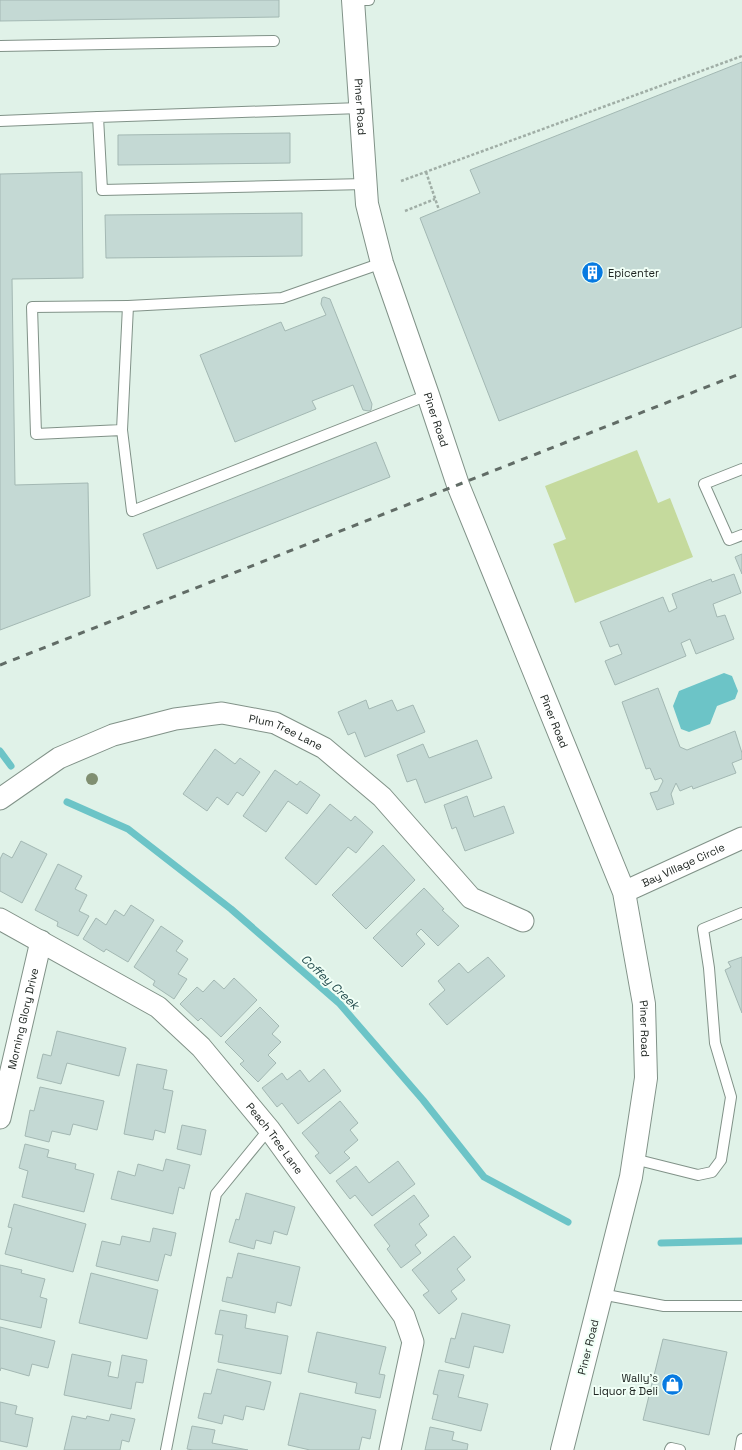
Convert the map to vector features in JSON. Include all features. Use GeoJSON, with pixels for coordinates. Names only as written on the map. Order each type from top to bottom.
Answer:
{"type":"FeatureCollection","features":[{"type":"Feature","properties":{"kind":"main road","name":"Piner Road"},"geometry":{"type":"LineString","coordinates":[[353,0],[367,204],[382,263],[458,485],[624,892],[644,1004],[646,1078],[632,1177],[562,1450]]}},
{"type":"Feature","properties":{"kind":"street","name":"Plum Tree Lane"},"geometry":{"type":"LineString","coordinates":[[0,799],[59,758],[113,735],[175,719],[222,713],[275,723],[324,748],[382,797],[471,898],[523,921]]}},
{"type":"Feature","properties":{"kind":"street","name":"Bay Village Circle"},"geometry":{"type":"LineString","coordinates":[[624,892],[742,838]]}},
{"type":"Feature","properties":{"kind":"street","name":"Peach Tree Lane"},"geometry":{"type":"LineString","coordinates":[[0,919],[158,1007],[200,1047],[269,1129],[404,1316],[413,1342],[390,1450]]}},
{"type":"Feature","properties":{"kind":"street","name":"Morning Glory Drive"},"geometry":{"type":"LineString","coordinates":[[0,1118],[41,941]]}},
{"type":"Feature","properties":{"kind":"lane"},"geometry":{"type":"LineString","coordinates":[[353,0],[369,0]]}},
{"type":"Feature","properties":{"kind":"lane"},"geometry":{"type":"LineString","coordinates":[[0,46],[274,41]]}},
{"type":"Feature","properties":{"kind":"lane"},"geometry":{"type":"LineString","coordinates":[[0,121],[360,108]]}},
{"type":"Feature","properties":{"kind":"lane"},"geometry":{"type":"LineString","coordinates":[[98,117],[102,190],[366,184]]}},
{"type":"Feature","properties":{"kind":"lane"},"geometry":{"type":"LineString","coordinates":[[122,430],[36,434],[32,307],[128,306],[282,298],[382,263]]}},
{"type":"Feature","properties":{"kind":"lane"},"geometry":{"type":"LineString","coordinates":[[128,306],[122,430],[132,511],[428,395]]}},
{"type":"Feature","properties":{"kind":"lane"},"geometry":{"type":"LineString","coordinates":[[742,469],[704,484],[729,540],[742,535]]}},
{"type":"Feature","properties":{"kind":"lane"},"geometry":{"type":"LineString","coordinates":[[634,1159],[698,1175],[712,1172],[721,1160],[731,1097],[715,1044],[709,968],[703,929],[742,914]]}},
{"type":"Feature","properties":{"kind":"lane"},"geometry":{"type":"LineString","coordinates":[[166,1450],[216,1194],[269,1129]]}},
{"type":"Feature","properties":{"kind":"lane"},"geometry":{"type":"LineString","coordinates":[[601,1294],[664,1306],[742,1306]]}},
{"type":"Feature","properties":{"kind":"lane"},"geometry":{"type":"LineString","coordinates":[[740,1450],[742,1439]]}},
{"type":"Feature","properties":{"kind":"lane"},"geometry":{"type":"LineString","coordinates":[[670,1450],[670,1448],[680,1450]]}},
{"type":"Feature","properties":{"kind":"path"},"geometry":{"type":"LineString","coordinates":[[401,180],[742,56]]}},
{"type":"Feature","properties":{"kind":"path"},"geometry":{"type":"LineString","coordinates":[[426,172],[439,210]]}},
{"type":"Feature","properties":{"kind":"path"},"geometry":{"type":"LineString","coordinates":[[405,211],[436,199]]}},
{"type":"Feature","properties":{"kind":"green space"},"geometry":{"type":"Polygon","coordinates":[[[637,450],[658,503],[670,498],[693,557],[575,603],[553,544],[566,539],[545,486],[637,450]]]}},
{"type":"Feature","properties":{"kind":"water"},"geometry":{"type":"Polygon","coordinates":[[[724,673],[732,676],[738,691],[735,699],[717,706],[710,724],[689,732],[681,729],[673,706],[679,691],[724,673]]]}},
{"type":"Feature","properties":{"kind":"building"},"geometry":{"type":"Polygon","coordinates":[[[0,0],[279,0],[279,17],[0,21],[0,0]]]}},
{"type":"Feature","properties":{"kind":"building","name":"Epicenter"},"geometry":{"type":"Polygon","coordinates":[[[742,62],[742,327],[499,421],[420,218],[480,193],[470,170],[742,62]]]}},
{"type":"Feature","properties":{"kind":"building"},"geometry":{"type":"Polygon","coordinates":[[[290,133],[290,163],[118,165],[118,135],[290,133]]]}},
{"type":"Feature","properties":{"kind":"building"},"geometry":{"type":"Polygon","coordinates":[[[82,172],[83,278],[12,279],[15,485],[88,483],[90,596],[0,630],[0,174],[82,172]]]}},
{"type":"Feature","properties":{"kind":"building"},"geometry":{"type":"Polygon","coordinates":[[[302,213],[302,256],[106,258],[105,215],[302,213]]]}},
{"type":"Feature","properties":{"kind":"building"},"geometry":{"type":"Polygon","coordinates":[[[324,297],[330,299],[372,404],[371,410],[363,410],[353,385],[312,401],[316,409],[235,442],[200,355],[281,322],[285,331],[326,315],[321,304],[322,298],[324,297]]]}},
{"type":"Feature","properties":{"kind":"building"},"geometry":{"type":"Polygon","coordinates":[[[376,442],[390,477],[157,569],[143,534],[376,442]]]}},
{"type":"Feature","properties":{"kind":"building"},"geometry":{"type":"Polygon","coordinates":[[[742,554],[742,574],[735,557],[742,554]]]}},
{"type":"Feature","properties":{"kind":"building"},"geometry":{"type":"Polygon","coordinates":[[[734,574],[741,593],[713,604],[717,617],[725,615],[734,639],[696,654],[690,639],[681,643],[686,656],[615,685],[605,661],[622,654],[618,644],[610,647],[600,622],[663,597],[669,612],[677,608],[672,594],[711,579],[712,582],[734,574]]]}},
{"type":"Feature","properties":{"kind":"building"},"geometry":{"type":"Polygon","coordinates":[[[658,688],[680,747],[687,750],[735,731],[742,753],[742,759],[732,763],[736,773],[693,789],[692,786],[680,791],[676,783],[671,794],[674,804],[657,810],[650,793],[658,791],[663,781],[661,778],[655,780],[650,768],[646,769],[622,702],[658,688]]]}},
{"type":"Feature","properties":{"kind":"building"},"geometry":{"type":"Polygon","coordinates":[[[366,700],[369,709],[392,700],[397,711],[413,705],[425,732],[365,757],[355,732],[348,735],[338,712],[366,700]]]}},
{"type":"Feature","properties":{"kind":"building"},"geometry":{"type":"Polygon","coordinates":[[[477,740],[492,778],[425,803],[416,779],[407,782],[397,755],[423,744],[429,758],[477,740]]]}},
{"type":"Feature","properties":{"kind":"building"},"geometry":{"type":"Polygon","coordinates":[[[215,749],[235,764],[240,758],[260,772],[243,796],[237,792],[228,805],[217,797],[207,811],[183,794],[215,749]]]}},
{"type":"Feature","properties":{"kind":"building"},"geometry":{"type":"Polygon","coordinates":[[[275,770],[297,785],[300,781],[320,795],[307,814],[288,801],[266,832],[243,816],[275,770]]]}},
{"type":"Feature","properties":{"kind":"building"},"geometry":{"type":"Polygon","coordinates":[[[467,796],[474,817],[504,806],[514,833],[465,851],[456,827],[452,829],[444,805],[467,796]]]}},
{"type":"Feature","properties":{"kind":"building"},"geometry":{"type":"Polygon","coordinates":[[[330,804],[351,821],[355,816],[373,832],[356,853],[348,847],[316,885],[285,858],[330,804]]]}},
{"type":"Feature","properties":{"kind":"building"},"geometry":{"type":"Polygon","coordinates":[[[21,841],[47,854],[22,903],[0,891],[0,859],[3,853],[12,858],[21,841]]]}},
{"type":"Feature","properties":{"kind":"building"},"geometry":{"type":"Polygon","coordinates":[[[383,845],[415,880],[366,929],[332,895],[383,845]]]}},
{"type":"Feature","properties":{"kind":"building"},"geometry":{"type":"Polygon","coordinates":[[[58,864],[82,876],[75,889],[87,895],[79,911],[89,916],[78,936],[57,926],[58,922],[35,910],[58,864]]]}},
{"type":"Feature","properties":{"kind":"building"},"geometry":{"type":"Polygon","coordinates":[[[424,888],[444,909],[442,910],[459,926],[438,946],[421,929],[416,934],[425,944],[402,967],[373,938],[424,888]]]}},
{"type":"Feature","properties":{"kind":"building"},"geometry":{"type":"Polygon","coordinates":[[[131,905],[154,920],[128,962],[106,949],[104,952],[83,939],[96,918],[106,925],[115,910],[124,916],[131,905]]]}},
{"type":"Feature","properties":{"kind":"building"},"geometry":{"type":"Polygon","coordinates":[[[161,926],[183,941],[176,951],[188,959],[178,974],[187,979],[174,999],[153,985],[155,981],[134,967],[161,926]]]}},
{"type":"Feature","properties":{"kind":"building"},"geometry":{"type":"Polygon","coordinates":[[[488,957],[505,976],[447,1025],[429,1004],[445,990],[438,981],[459,963],[468,973],[488,957]]]}},
{"type":"Feature","properties":{"kind":"building"},"geometry":{"type":"Polygon","coordinates":[[[742,957],[742,1013],[725,970],[731,967],[728,962],[742,957]]]}},
{"type":"Feature","properties":{"kind":"building"},"geometry":{"type":"Polygon","coordinates":[[[234,978],[257,1000],[221,1037],[201,1018],[198,1021],[180,1004],[197,987],[203,992],[214,980],[224,989],[234,978]]]}},
{"type":"Feature","properties":{"kind":"building"},"geometry":{"type":"Polygon","coordinates":[[[260,1007],[279,1026],[272,1034],[281,1042],[268,1055],[276,1063],[258,1082],[240,1064],[244,1061],[225,1042],[260,1007]]]}},
{"type":"Feature","properties":{"kind":"building"},"geometry":{"type":"Polygon","coordinates":[[[57,1031],[126,1048],[119,1076],[67,1063],[61,1084],[37,1078],[43,1054],[51,1056],[57,1031]]]}},
{"type":"Feature","properties":{"kind":"building"},"geometry":{"type":"Polygon","coordinates":[[[137,1064],[167,1070],[163,1089],[173,1091],[165,1133],[155,1130],[153,1140],[124,1134],[137,1064]]]}},
{"type":"Feature","properties":{"kind":"building"},"geometry":{"type":"Polygon","coordinates":[[[324,1069],[341,1091],[298,1124],[282,1103],[277,1107],[262,1088],[282,1073],[287,1080],[300,1070],[309,1082],[324,1069]]]}},
{"type":"Feature","properties":{"kind":"building"},"geometry":{"type":"Polygon","coordinates":[[[40,1087],[104,1101],[97,1130],[73,1124],[70,1135],[52,1131],[49,1142],[25,1136],[30,1110],[34,1111],[40,1087]]]}},
{"type":"Feature","properties":{"kind":"building"},"geometry":{"type":"Polygon","coordinates":[[[340,1101],[358,1123],[350,1130],[358,1140],[344,1152],[350,1158],[330,1174],[315,1156],[319,1153],[302,1133],[340,1101]]]}},
{"type":"Feature","properties":{"kind":"building"},"geometry":{"type":"Polygon","coordinates":[[[182,1125],[206,1130],[201,1155],[177,1149],[182,1125]]]}},
{"type":"Feature","properties":{"kind":"building"},"geometry":{"type":"Polygon","coordinates":[[[25,1144],[49,1150],[47,1157],[76,1164],[75,1169],[94,1174],[84,1212],[22,1197],[28,1171],[19,1168],[25,1144]]]}},
{"type":"Feature","properties":{"kind":"building"},"geometry":{"type":"Polygon","coordinates":[[[166,1159],[190,1165],[184,1189],[179,1187],[173,1214],[111,1199],[118,1171],[135,1176],[138,1164],[163,1171],[166,1159]]]}},
{"type":"Feature","properties":{"kind":"building"},"geometry":{"type":"Polygon","coordinates":[[[398,1161],[415,1184],[372,1216],[355,1195],[350,1199],[336,1181],[356,1166],[369,1183],[398,1161]]]}},
{"type":"Feature","properties":{"kind":"building"},"geometry":{"type":"Polygon","coordinates":[[[246,1193],[295,1207],[287,1235],[274,1231],[271,1244],[256,1240],[254,1249],[229,1242],[236,1219],[239,1220],[246,1193]]]}},
{"type":"Feature","properties":{"kind":"building"},"geometry":{"type":"Polygon","coordinates":[[[414,1195],[429,1216],[419,1224],[427,1235],[415,1245],[421,1253],[401,1268],[387,1249],[390,1246],[374,1225],[414,1195]]]}},
{"type":"Feature","properties":{"kind":"building"},"geometry":{"type":"Polygon","coordinates":[[[14,1204],[86,1224],[73,1272],[5,1254],[12,1228],[8,1227],[14,1204]]]}},
{"type":"Feature","properties":{"kind":"building"},"geometry":{"type":"Polygon","coordinates":[[[153,1228],[176,1233],[171,1256],[165,1254],[158,1281],[96,1266],[102,1241],[120,1245],[122,1236],[150,1242],[153,1228]]]}},
{"type":"Feature","properties":{"kind":"building"},"geometry":{"type":"Polygon","coordinates":[[[454,1236],[471,1257],[457,1269],[465,1280],[451,1291],[457,1299],[439,1314],[423,1295],[429,1291],[412,1270],[454,1236]]]}},
{"type":"Feature","properties":{"kind":"building"},"geometry":{"type":"Polygon","coordinates":[[[238,1253],[300,1267],[291,1306],[277,1302],[275,1313],[222,1301],[227,1277],[232,1278],[238,1253]]]}},
{"type":"Feature","properties":{"kind":"building"},"geometry":{"type":"Polygon","coordinates":[[[0,1265],[22,1270],[21,1273],[45,1279],[40,1297],[47,1299],[41,1328],[0,1319],[0,1265]]]}},
{"type":"Feature","properties":{"kind":"building"},"geometry":{"type":"Polygon","coordinates":[[[91,1273],[158,1290],[147,1339],[79,1323],[91,1273]]]}},
{"type":"Feature","properties":{"kind":"building"},"geometry":{"type":"Polygon","coordinates":[[[220,1310],[247,1315],[245,1328],[288,1336],[281,1374],[218,1362],[223,1335],[215,1334],[220,1310]]]}},
{"type":"Feature","properties":{"kind":"building"},"geometry":{"type":"Polygon","coordinates":[[[462,1313],[510,1325],[503,1353],[474,1346],[469,1368],[445,1362],[451,1338],[455,1339],[462,1313]]]}},
{"type":"Feature","properties":{"kind":"building"},"geometry":{"type":"Polygon","coordinates":[[[0,1327],[55,1341],[48,1368],[32,1364],[29,1376],[1,1368],[0,1371],[0,1327]]]}},
{"type":"Feature","properties":{"kind":"building"},"geometry":{"type":"Polygon","coordinates":[[[317,1332],[386,1347],[379,1374],[385,1375],[380,1398],[355,1393],[357,1383],[308,1372],[317,1332]]]}},
{"type":"Feature","properties":{"kind":"building"},"geometry":{"type":"Polygon","coordinates":[[[663,1339],[727,1352],[709,1435],[643,1420],[663,1339]]]}},
{"type":"Feature","properties":{"kind":"building"},"geometry":{"type":"Polygon","coordinates":[[[72,1354],[111,1362],[108,1376],[118,1378],[122,1355],[147,1360],[143,1383],[136,1382],[131,1409],[64,1395],[72,1354]]]}},
{"type":"Feature","properties":{"kind":"building"},"geometry":{"type":"Polygon","coordinates":[[[217,1369],[271,1382],[264,1410],[246,1406],[243,1420],[224,1415],[222,1424],[198,1418],[204,1393],[211,1394],[217,1369]]]}},
{"type":"Feature","properties":{"kind":"building"},"geometry":{"type":"Polygon","coordinates":[[[439,1370],[464,1375],[458,1397],[488,1404],[481,1431],[432,1419],[438,1395],[433,1394],[439,1370]]]}},
{"type":"Feature","properties":{"kind":"building"},"geometry":{"type":"Polygon","coordinates":[[[300,1393],[376,1410],[370,1439],[362,1437],[359,1450],[310,1450],[288,1445],[300,1393]]]}},
{"type":"Feature","properties":{"kind":"building"},"geometry":{"type":"Polygon","coordinates":[[[0,1402],[17,1406],[15,1414],[33,1418],[27,1447],[0,1441],[0,1402]]]}},
{"type":"Feature","properties":{"kind":"building"},"geometry":{"type":"Polygon","coordinates":[[[111,1414],[135,1419],[129,1442],[122,1440],[120,1450],[64,1450],[72,1416],[86,1419],[87,1416],[109,1421],[111,1414]]]}},
{"type":"Feature","properties":{"kind":"building"},"geometry":{"type":"Polygon","coordinates":[[[192,1426],[215,1430],[212,1443],[248,1450],[187,1449],[192,1426]]]}},
{"type":"Feature","properties":{"kind":"building"},"geometry":{"type":"Polygon","coordinates":[[[430,1427],[454,1432],[452,1440],[468,1444],[467,1450],[425,1450],[430,1427]]]}},
{"type":"Feature","properties":{"kind":"waterway","name":"Coffey Creek"},"geometry":{"type":"LineString","coordinates":[[0,751],[11,766]]}},
{"type":"Feature","properties":{"kind":"waterway","name":"Coffey Creek"},"geometry":{"type":"LineString","coordinates":[[67,802],[128,829],[231,909],[339,1003],[423,1100],[484,1177],[568,1222]]}},
{"type":"Feature","properties":{"kind":"waterway","name":"Coffey Creek"},"geometry":{"type":"LineString","coordinates":[[661,1243],[742,1241]]}},
{"type":"Feature","properties":{"kind":"railway"},"geometry":{"type":"LineString","coordinates":[[0,665],[742,373]]}},
{"type":"Feature","properties":{"kind":"place","name":"Epicenter"},"geometry":{"type":"Point","coordinates":[592,273]}},
{"type":"Feature","properties":{"kind":"place","name":"Wally's Liquor & Deli"},"geometry":{"type":"Point","coordinates":[673,1384]}}]}
